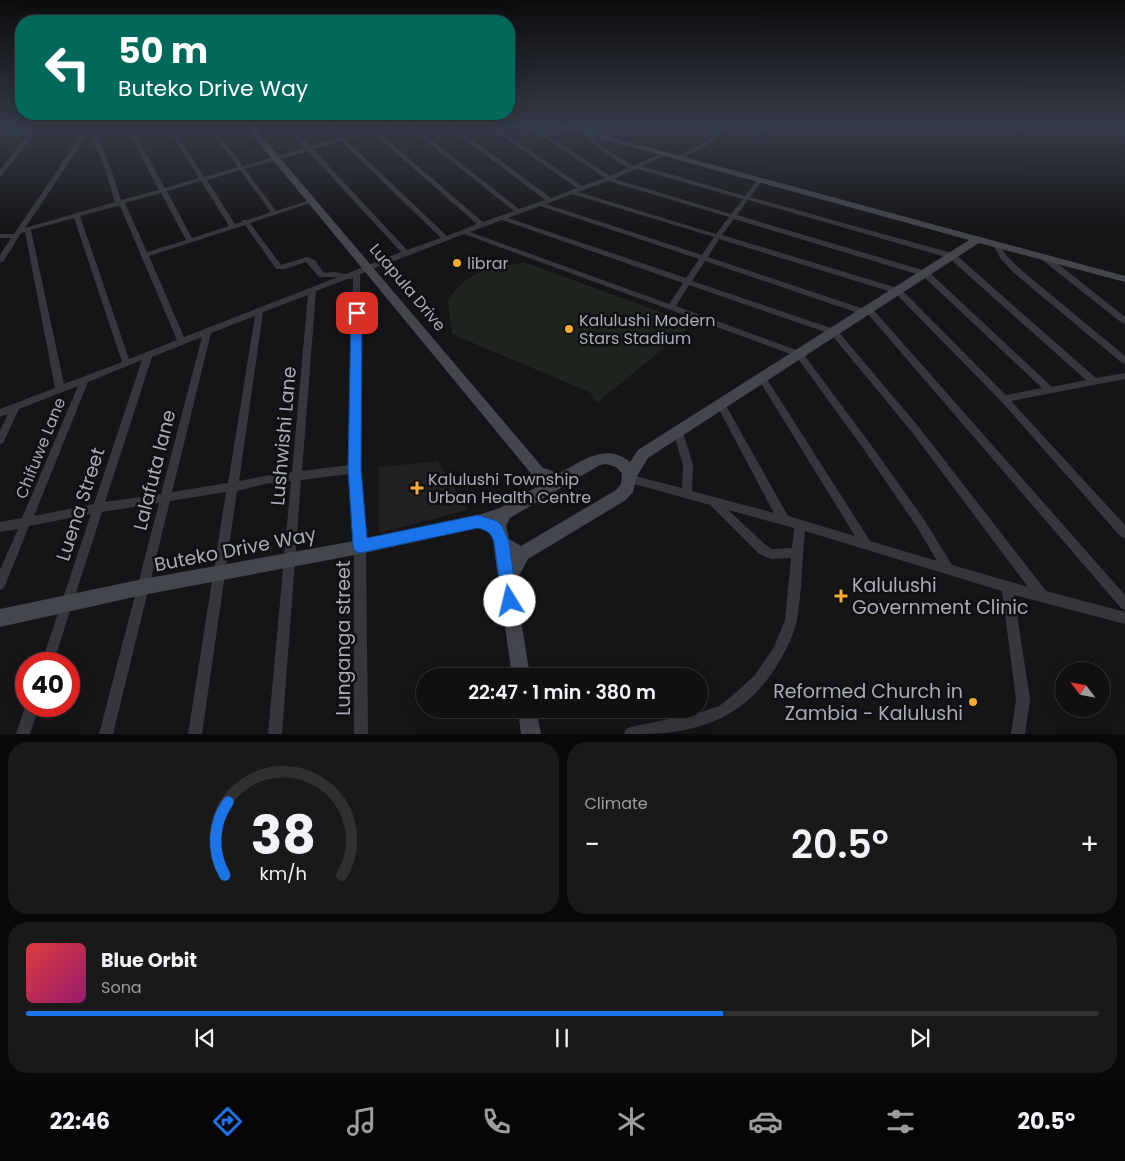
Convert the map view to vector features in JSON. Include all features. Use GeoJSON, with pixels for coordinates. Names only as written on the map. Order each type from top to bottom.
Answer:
{"type":"FeatureCollection","features":[{"type":"Feature","properties":{"kind":"street"},"geometry":{"type":"LineString","coordinates":[[0,174],[11,160]]}},
{"type":"Feature","properties":{"kind":"street"},"geometry":{"type":"LineString","coordinates":[[0,260],[67,160]]}},
{"type":"Feature","properties":{"kind":"street"},"geometry":{"type":"LineString","coordinates":[[105,160],[120,203],[146,255],[182,341]]}},
{"type":"Feature","properties":{"kind":"street"},"geometry":{"type":"LineString","coordinates":[[146,160],[190,241]]}},
{"type":"Feature","properties":{"kind":"street"},"geometry":{"type":"LineString","coordinates":[[190,160],[233,226]]}},
{"type":"Feature","properties":{"kind":"street"},"geometry":{"type":"LineString","coordinates":[[237,160],[274,212]]}},
{"type":"Feature","properties":{"kind":"street"},"geometry":{"type":"LineString","coordinates":[[0,236],[17,234],[267,160]]}},
{"type":"Feature","properties":{"kind":"street","name":"Luapula Drive"},"geometry":{"type":"LineString","coordinates":[[278,160],[538,472]]}},
{"type":"Feature","properties":{"kind":"street"},"geometry":{"type":"LineString","coordinates":[[320,160],[406,253]]}},
{"type":"Feature","properties":{"kind":"street"},"geometry":{"type":"LineString","coordinates":[[365,160],[446,238]]}},
{"type":"Feature","properties":{"kind":"street"},"geometry":{"type":"LineString","coordinates":[[409,160],[482,225]]}},
{"type":"Feature","properties":{"kind":"street"},"geometry":{"type":"LineString","coordinates":[[453,160],[519,212]]}},
{"type":"Feature","properties":{"kind":"street"},"geometry":{"type":"LineString","coordinates":[[496,160],[550,200]]}},
{"type":"Feature","properties":{"kind":"street"},"geometry":{"type":"LineString","coordinates":[[540,160],[581,188]]}},
{"type":"Feature","properties":{"kind":"street"},"geometry":{"type":"LineString","coordinates":[[582,160],[609,178],[926,274],[1051,391]]}},
{"type":"Feature","properties":{"kind":"street"},"geometry":{"type":"LineString","coordinates":[[622,160],[635,168],[952,256],[1094,382]]}},
{"type":"Feature","properties":{"kind":"street"},"geometry":{"type":"LineString","coordinates":[[0,413],[406,253],[541,204],[651,160]]}},
{"type":"Feature","properties":{"kind":"street"},"geometry":{"type":"LineString","coordinates":[[686,160],[1125,279]]}},
{"type":"Feature","properties":{"kind":"street"},"geometry":{"type":"LineString","coordinates":[[670,307],[689,282],[718,236],[760,180]]}},
{"type":"Feature","properties":{"kind":"street"},"geometry":{"type":"LineString","coordinates":[[572,192],[898,291],[1004,399],[1125,533]]}},
{"type":"Feature","properties":{"kind":"street"},"geometry":{"type":"LineString","coordinates":[[146,255],[245,221],[312,201]]}},
{"type":"Feature","properties":{"kind":"street"},"geometry":{"type":"LineString","coordinates":[[541,204],[866,310],[1125,604]]}},
{"type":"Feature","properties":{"kind":"street"},"geometry":{"type":"LineString","coordinates":[[77,216],[126,362]]}},
{"type":"Feature","properties":{"kind":"street"},"geometry":{"type":"LineString","coordinates":[[503,218],[834,332],[932,452],[1042,596]]}},
{"type":"Feature","properties":{"kind":"street"},"geometry":{"type":"LineString","coordinates":[[245,221],[279,267],[285,267],[307,259],[312,262],[322,275],[353,275]]}},
{"type":"Feature","properties":{"kind":"street"},"geometry":{"type":"LineString","coordinates":[[28,230],[60,389]]}},
{"type":"Feature","properties":{"kind":"street"},"geometry":{"type":"LineString","coordinates":[[465,232],[799,354],[894,486],[950,570]]}},
{"type":"Feature","properties":{"kind":"street"},"geometry":{"type":"LineString","coordinates":[[506,582],[522,554],[622,495],[628,488],[630,477],[643,454],[978,239]]}},
{"type":"Feature","properties":{"kind":"street"},"geometry":{"type":"LineString","coordinates":[[996,244],[1003,256],[1017,271],[1125,361]]}},
{"type":"Feature","properties":{"kind":"street"},"geometry":{"type":"LineString","coordinates":[[1044,257],[1125,321]]}},
{"type":"Feature","properties":{"kind":"street","name":"Lunganga street"},"geometry":{"type":"LineString","coordinates":[[353,275],[355,469],[360,546],[361,734]]}},
{"type":"Feature","properties":{"kind":"street","name":"Lushwishi Lane"},"geometry":{"type":"LineString","coordinates":[[275,734],[312,291]]}},
{"type":"Feature","properties":{"kind":"street"},"geometry":{"type":"LineString","coordinates":[[195,734],[259,312]]}},
{"type":"Feature","properties":{"kind":"street","name":"Lalafuta lane"},"geometry":{"type":"LineString","coordinates":[[106,734],[207,332]]}},
{"type":"Feature","properties":{"kind":"street","name":"Luena Street"},"geometry":{"type":"LineString","coordinates":[[51,652],[148,355]]}},
{"type":"Feature","properties":{"kind":"street"},"geometry":{"type":"LineString","coordinates":[[1004,399],[1125,376]]}},
{"type":"Feature","properties":{"kind":"street"},"geometry":{"type":"LineString","coordinates":[[762,378],[866,544]]}},
{"type":"Feature","properties":{"kind":"street","name":"Chifuwe Lane"},"geometry":{"type":"LineString","coordinates":[[0,584],[84,380]]}},
{"type":"Feature","properties":{"kind":"street"},"geometry":{"type":"LineString","coordinates":[[721,404],[784,520]]}},
{"type":"Feature","properties":{"kind":"street"},"geometry":{"type":"LineString","coordinates":[[0,440],[15,408]]}},
{"type":"Feature","properties":{"kind":"street"},"geometry":{"type":"LineString","coordinates":[[678,432],[688,465],[687,495]]}},
{"type":"Feature","properties":{"kind":"street","name":"Buteko Drive Way"},"geometry":{"type":"LineString","coordinates":[[0,618],[143,587],[478,522],[505,513],[597,459],[612,459],[643,454]]}},
{"type":"Feature","properties":{"kind":"street"},"geometry":{"type":"LineString","coordinates":[[612,459],[625,466],[630,477],[687,495],[784,520],[1006,587],[1125,618]]}},
{"type":"Feature","properties":{"kind":"street"},"geometry":{"type":"LineString","coordinates":[[0,527],[99,508],[298,475],[355,469]]}},
{"type":"Feature","properties":{"kind":"street"},"geometry":{"type":"LineString","coordinates":[[538,472],[553,479],[562,480]]}},
{"type":"Feature","properties":{"kind":"street"},"geometry":{"type":"LineString","coordinates":[[535,495],[539,480],[538,472]]}},
{"type":"Feature","properties":{"kind":"street"},"geometry":{"type":"LineString","coordinates":[[713,502],[762,550],[771,554],[797,553]]}},
{"type":"Feature","properties":{"kind":"street"},"geometry":{"type":"LineString","coordinates":[[505,513],[499,521],[499,537],[520,668]]}},
{"type":"Feature","properties":{"kind":"street"},"geometry":{"type":"LineString","coordinates":[[478,522],[492,525],[511,551],[522,554]]}},
{"type":"Feature","properties":{"kind":"street"},"geometry":{"type":"LineString","coordinates":[[631,734],[701,719],[723,711],[760,680],[779,652],[791,620],[800,525]]}},
{"type":"Feature","properties":{"kind":"street"},"geometry":{"type":"LineString","coordinates":[[1006,587],[1023,698],[1018,734]]}},
{"type":"Feature","properties":{"kind":"street"},"geometry":{"type":"LineString","coordinates":[[23,734],[28,717]]}},
{"type":"Feature","properties":{"kind":"street"},"geometry":{"type":"LineString","coordinates":[[528,718],[531,734]]}},
{"type":"Feature","properties":{"kind":"shaded area","name":"Kalulushi Modern Stars Stadium"},"geometry":{"type":"Polygon","coordinates":[[[524,262],[693,324],[598,402],[593,399],[591,393],[452,334],[448,300],[464,282],[473,276],[491,269],[524,262]]]}},
{"type":"Feature","properties":{"kind":"shaded area","name":"Kalulushi Township Urban Health Centre"},"geometry":{"type":"Polygon","coordinates":[[[438,461],[468,510],[379,533],[379,467],[438,461]]]}},
{"type":"Feature","properties":{"kind":"place","name":"librar"},"geometry":{"type":"Point","coordinates":[457,263]}},
{"type":"Feature","properties":{"kind":"place","name":"Kalulushi Modern Stars Stadium"},"geometry":{"type":"Point","coordinates":[569,329]}},
{"type":"Feature","properties":{"kind":"place","name":"Kalulushi Township Urban Health Centre"},"geometry":{"type":"Point","coordinates":[417,488]}},
{"type":"Feature","properties":{"kind":"place","name":"Kalulushi Government Clinic"},"geometry":{"type":"Point","coordinates":[841,596]}},
{"type":"Feature","properties":{"kind":"place","name":"Reformed Church in Zambia - Kalulushi"},"geometry":{"type":"Point","coordinates":[973,702]}},
{"type":"Feature","properties":{"kind":"route"},"geometry":{"type":"LineString","coordinates":[[357,313],[355,469],[360,546],[478,522],[492,525],[502,542],[510,601]]}}]}
